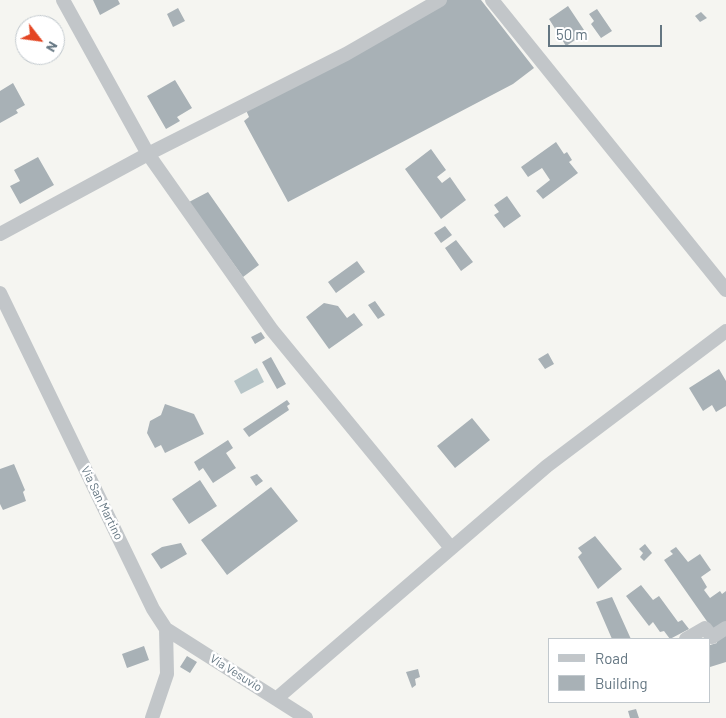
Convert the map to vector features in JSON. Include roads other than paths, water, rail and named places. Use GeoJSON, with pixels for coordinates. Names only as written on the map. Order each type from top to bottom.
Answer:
{"type":"FeatureCollection","features":[{"type":"Feature","properties":{"kind":"street"},"geometry":{"type":"LineString","coordinates":[[63,0],[148,154],[272,330],[451,548]]}},
{"type":"Feature","properties":{"kind":"street"},"geometry":{"type":"LineString","coordinates":[[0,234],[148,154],[346,54],[440,0]]}},
{"type":"Feature","properties":{"kind":"street"},"geometry":{"type":"LineString","coordinates":[[492,0],[726,290]]}},
{"type":"Feature","properties":{"kind":"street","name":"Via San Martino"},"geometry":{"type":"LineString","coordinates":[[0,294],[153,609],[166,629]]}},
{"type":"Feature","properties":{"kind":"street"},"geometry":{"type":"LineString","coordinates":[[276,699],[547,466],[726,330]]}},
{"type":"Feature","properties":{"kind":"street"},"geometry":{"type":"LineString","coordinates":[[688,638],[705,628],[712,637],[726,628]]}},
{"type":"Feature","properties":{"kind":"street"},"geometry":{"type":"LineString","coordinates":[[152,718],[167,674],[166,629]]}},
{"type":"Feature","properties":{"kind":"street","name":"Via Vesuvio"},"geometry":{"type":"LineString","coordinates":[[166,629],[306,718]]}}]}
